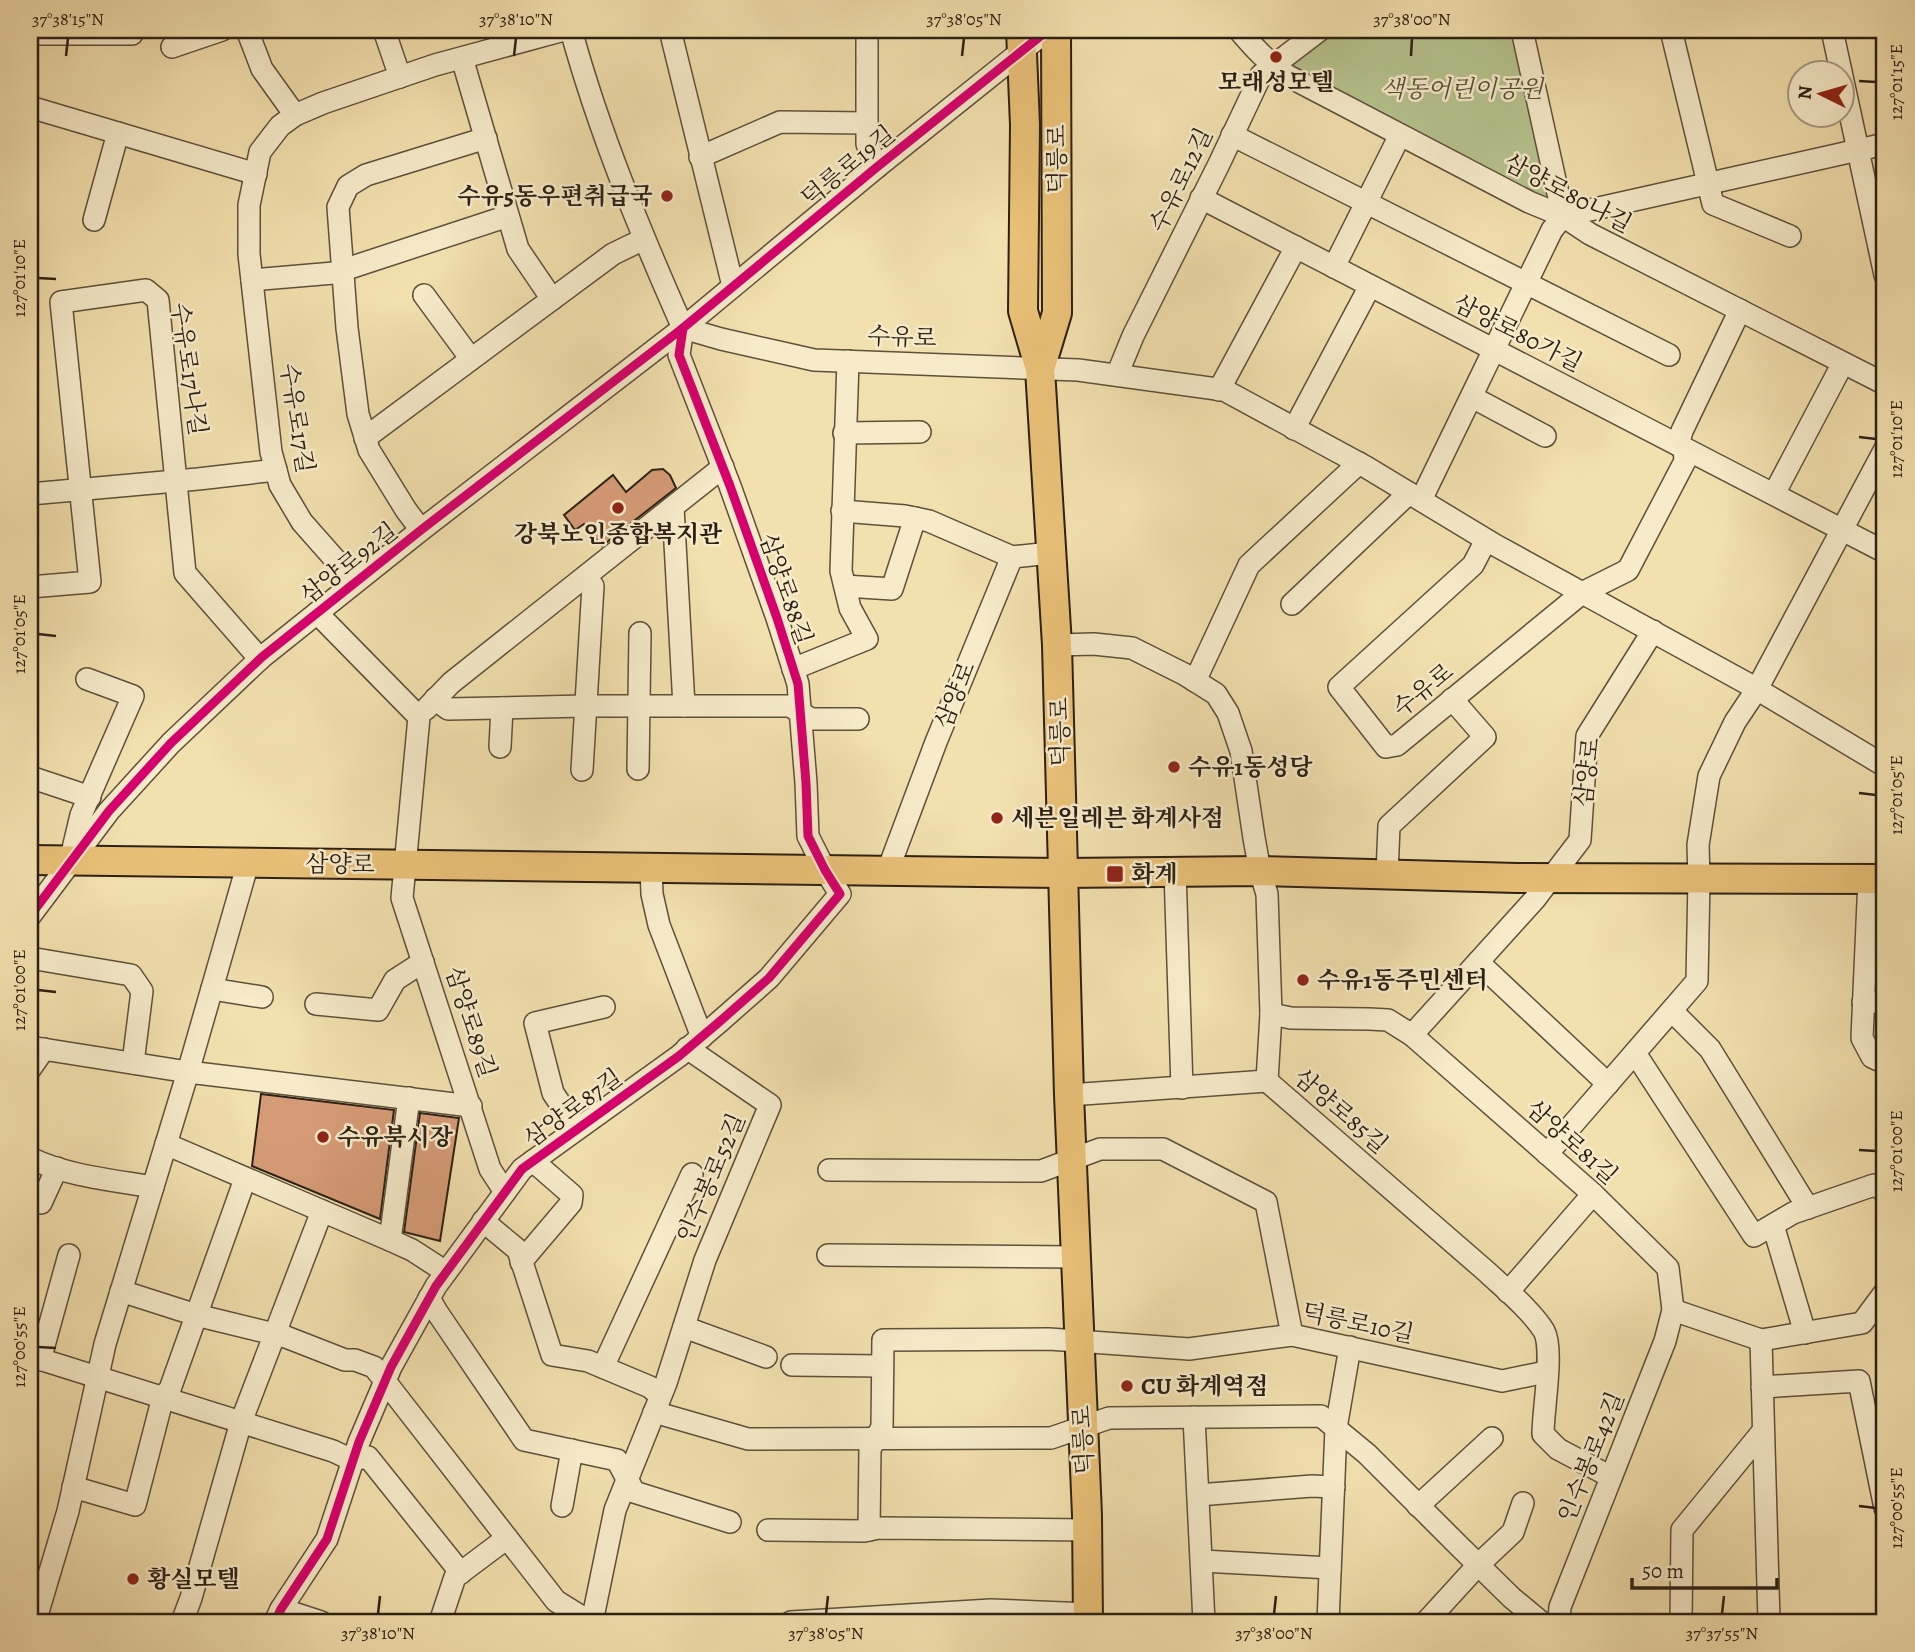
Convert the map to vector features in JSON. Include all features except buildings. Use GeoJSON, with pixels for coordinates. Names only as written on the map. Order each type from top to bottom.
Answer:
{"type":"FeatureCollection","features":[{"type":"Feature","properties":{"kind":"main road","name":"덕릉로"},"geometry":{"type":"LineString","coordinates":[[1038,35],[1025,125],[1023,311],[1040,369],[1058,645],[1069,1095],[1087,1530],[1088,1618]]}},
{"type":"Feature","properties":{"kind":"main road","name":"덕릉로"},"geometry":{"type":"LineString","coordinates":[[1038,35],[1057,313],[1040,369]]}},
{"type":"Feature","properties":{"kind":"main road","name":"삼양로"},"geometry":{"type":"LineString","coordinates":[[30,860],[1063,873],[1260,871],[1550,878],[1877,879]]}},
{"type":"Feature","properties":{"kind":"street"},"geometry":{"type":"LineString","coordinates":[[172,47],[222,30]]}},
{"type":"Feature","properties":{"kind":"street"},"geometry":{"type":"LineString","coordinates":[[247,30],[262,69],[295,115]]}},
{"type":"Feature","properties":{"kind":"street"},"geometry":{"type":"LineString","coordinates":[[384,30],[400,77]]}},
{"type":"Feature","properties":{"kind":"street","name":"수유로17길"},"geometry":{"type":"LineString","coordinates":[[355,582],[302,522],[280,485],[271,452],[249,254],[249,205],[261,152],[280,125],[323,103],[462,58],[564,30]]}},
{"type":"Feature","properties":{"kind":"street"},"geometry":{"type":"LineString","coordinates":[[571,30],[582,68],[644,239],[683,328]]}},
{"type":"Feature","properties":{"kind":"street"},"geometry":{"type":"LineString","coordinates":[[670,30],[733,286]]}},
{"type":"Feature","properties":{"kind":"street"},"geometry":{"type":"LineString","coordinates":[[867,30],[867,144],[877,167]]}},
{"type":"Feature","properties":{"kind":"street","name":"삼양로80나길"},"geometry":{"type":"LineString","coordinates":[[1239,30],[1272,66],[1288,76],[1885,384]]}},
{"type":"Feature","properties":{"kind":"street","name":"수유로12길"},"geometry":{"type":"LineString","coordinates":[[1117,375],[1133,336],[1261,75],[1320,30]]}},
{"type":"Feature","properties":{"kind":"street"},"geometry":{"type":"LineString","coordinates":[[1522,30],[1563,216]]}},
{"type":"Feature","properties":{"kind":"street"},"geometry":{"type":"LineString","coordinates":[[1671,30],[1713,204],[1790,236]]}},
{"type":"Feature","properties":{"kind":"street"},"geometry":{"type":"LineString","coordinates":[[1832,30],[1859,150],[1880,223],[1885,275]]}},
{"type":"Feature","properties":{"kind":"street"},"geometry":{"type":"LineString","coordinates":[[30,34],[132,34]]}},
{"type":"Feature","properties":{"kind":"street","name":"덕릉로19길"},"geometry":{"type":"LineString","coordinates":[[683,328],[1038,35]]}},
{"type":"Feature","properties":{"kind":"street"},"geometry":{"type":"LineString","coordinates":[[462,58],[518,249],[552,299]]}},
{"type":"Feature","properties":{"kind":"street"},"geometry":{"type":"LineString","coordinates":[[30,107],[256,174]]}},
{"type":"Feature","properties":{"kind":"street"},"geometry":{"type":"LineString","coordinates":[[700,157],[780,121],[867,123]]}},
{"type":"Feature","properties":{"kind":"street"},"geometry":{"type":"LineString","coordinates":[[94,220],[118,133]]}},
{"type":"Feature","properties":{"kind":"street"},"geometry":{"type":"LineString","coordinates":[[1233,135],[1669,355]]}},
{"type":"Feature","properties":{"kind":"street"},"geometry":{"type":"LineString","coordinates":[[1334,267],[1400,135]]}},
{"type":"Feature","properties":{"kind":"street","name":"삼양로92길"},"geometry":{"type":"LineString","coordinates":[[421,530],[369,450],[358,414],[347,328],[338,207],[348,186],[366,175],[486,138]]}},
{"type":"Feature","properties":{"kind":"street"},"geometry":{"type":"LineString","coordinates":[[1292,604],[1415,496],[1472,397],[1552,230],[1563,216],[1885,144]]}},
{"type":"Feature","properties":{"kind":"street","name":"삼양로80가길"},"geometry":{"type":"LineString","coordinates":[[1201,198],[1885,552]]}},
{"type":"Feature","properties":{"kind":"street"},"geometry":{"type":"LineString","coordinates":[[251,280],[334,273],[508,216]]}},
{"type":"Feature","properties":{"kind":"street"},"geometry":{"type":"LineString","coordinates":[[365,438],[612,254],[644,239]]}},
{"type":"Feature","properties":{"kind":"street"},"geometry":{"type":"LineString","coordinates":[[1219,390],[1296,247]]}},
{"type":"Feature","properties":{"kind":"street"},"geometry":{"type":"LineString","coordinates":[[1294,429],[1370,286]]}},
{"type":"Feature","properties":{"kind":"street","name":"수유로17나길"},"geometry":{"type":"LineString","coordinates":[[30,587],[90,582],[61,302],[146,290],[159,300],[177,481]]}},
{"type":"Feature","properties":{"kind":"street"},"geometry":{"type":"LineString","coordinates":[[424,295],[471,359]]}},
{"type":"Feature","properties":{"kind":"street"},"geometry":{"type":"LineString","coordinates":[[1681,447],[1682,431],[1740,310]]}},
{"type":"Feature","properties":{"kind":"street","name":"수유로"},"geometry":{"type":"LineString","coordinates":[[683,328],[814,360],[1078,370],[1224,390],[1359,463],[1486,540],[1757,689],[1885,766]]}},
{"type":"Feature","properties":{"kind":"street","name":"삼양로92길"},"geometry":{"type":"LineString","coordinates":[[30,916],[109,810],[171,743],[260,659],[421,530],[683,328]]}},
{"type":"Feature","properties":{"kind":"street","name":"삼양로88길"},"geometry":{"type":"LineString","coordinates":[[683,328],[679,355],[723,467],[798,684],[808,835],[825,870]]}},
{"type":"Feature","properties":{"kind":"street"},"geometry":{"type":"LineString","coordinates":[[793,669],[867,639],[850,608],[841,571],[848,361]]}},
{"type":"Feature","properties":{"kind":"street"},"geometry":{"type":"LineString","coordinates":[[1774,494],[1843,363]]}},
{"type":"Feature","properties":{"kind":"street"},"geometry":{"type":"LineString","coordinates":[[1472,397],[1545,436]]}},
{"type":"Feature","properties":{"kind":"street"},"geometry":{"type":"LineString","coordinates":[[844,433],[920,432]]}},
{"type":"Feature","properties":{"kind":"street","name":"수유로"},"geometry":{"type":"LineString","coordinates":[[1486,540],[1473,565],[1339,687],[1386,747],[1397,745],[1582,593],[1628,569],[1685,461],[1681,447]]}},
{"type":"Feature","properties":{"kind":"street"},"geometry":{"type":"LineString","coordinates":[[1548,1154],[1698,981],[1698,845],[1709,776],[1735,722],[1757,689],[1885,449]]}},
{"type":"Feature","properties":{"kind":"street"},"geometry":{"type":"LineString","coordinates":[[1195,681],[1249,565],[1359,463]]}},
{"type":"Feature","properties":{"kind":"street"},"geometry":{"type":"LineString","coordinates":[[317,613],[419,717],[451,683],[723,467]]}},
{"type":"Feature","properties":{"kind":"street"},"geometry":{"type":"LineString","coordinates":[[30,494],[276,470]]}},
{"type":"Feature","properties":{"kind":"street"},"geometry":{"type":"LineString","coordinates":[[177,481],[185,573],[260,659]]}},
{"type":"Feature","properties":{"kind":"street"},"geometry":{"type":"LineString","coordinates":[[673,507],[684,706]]}},
{"type":"Feature","properties":{"kind":"street"},"geometry":{"type":"LineString","coordinates":[[842,511],[915,518],[1012,557],[1051,553]]}},
{"type":"Feature","properties":{"kind":"street"},"geometry":{"type":"LineString","coordinates":[[845,586],[892,589],[915,518]]}},
{"type":"Feature","properties":{"kind":"street","name":"삼양로"},"geometry":{"type":"LineString","coordinates":[[888,870],[936,742],[1012,557]]}},
{"type":"Feature","properties":{"kind":"street"},"geometry":{"type":"LineString","coordinates":[[582,769],[593,586],[586,577]]}},
{"type":"Feature","properties":{"kind":"street","name":"삼양로"},"geometry":{"type":"LineString","coordinates":[[1412,1035],[1535,899],[1580,840],[1587,736],[1653,632]]}},
{"type":"Feature","properties":{"kind":"street"},"geometry":{"type":"LineString","coordinates":[[638,769],[640,633]]}},
{"type":"Feature","properties":{"kind":"street"},"geometry":{"type":"LineString","coordinates":[[1058,645],[1094,644],[1132,648],[1184,674],[1216,694],[1228,713],[1241,751],[1260,871]]}},
{"type":"Feature","properties":{"kind":"street"},"geometry":{"type":"LineString","coordinates":[[70,862],[81,815],[134,696],[87,678]]}},
{"type":"Feature","properties":{"kind":"street"},"geometry":{"type":"LineString","coordinates":[[435,699],[448,709],[790,706],[811,719],[858,719]]}},
{"type":"Feature","properties":{"kind":"street"},"geometry":{"type":"LineString","coordinates":[[1387,874],[1389,826],[1485,737],[1452,699]]}},
{"type":"Feature","properties":{"kind":"street"},"geometry":{"type":"LineString","coordinates":[[500,747],[502,708]]}},
{"type":"Feature","properties":{"kind":"street","name":"삼양로89길"},"geometry":{"type":"LineString","coordinates":[[419,717],[402,898],[490,1169],[505,1192]]}},
{"type":"Feature","properties":{"kind":"street"},"geometry":{"type":"LineString","coordinates":[[30,777],[90,797]]}},
{"type":"Feature","properties":{"kind":"street"},"geometry":{"type":"LineString","coordinates":[[35,1622],[38,1581],[68,1511],[97,1377],[248,863]]}},
{"type":"Feature","properties":{"kind":"street"},"geometry":{"type":"LineString","coordinates":[[651,868],[652,894],[659,925],[694,1042]]}},
{"type":"Feature","properties":{"kind":"street","name":"삼양로87길"},"geometry":{"type":"LineString","coordinates":[[278,1616],[327,1539],[352,1460],[384,1380],[429,1297],[483,1221],[522,1169],[694,1042],[769,978],[839,894],[825,870]]}},
{"type":"Feature","properties":{"kind":"street"},"geometry":{"type":"LineString","coordinates":[[1175,871],[1182,1088]]}},
{"type":"Feature","properties":{"kind":"street","name":"삼양로85길"},"geometry":{"type":"LineString","coordinates":[[1260,871],[1267,894],[1271,1014],[1267,1081],[1520,1302],[1545,1333],[1549,1352],[1543,1434],[1559,1449],[1611,1477]]}},
{"type":"Feature","properties":{"kind":"street","name":"삼양로"},"geometry":{"type":"LineString","coordinates":[[1877,879],[1861,1038],[1872,1057],[1885,1063]]}},
{"type":"Feature","properties":{"kind":"street"},"geometry":{"type":"LineString","coordinates":[[30,958],[131,975],[142,991],[133,1063]]}},
{"type":"Feature","properties":{"kind":"street"},"geometry":{"type":"LineString","coordinates":[[316,1004],[378,1010],[396,980],[423,962]]}},
{"type":"Feature","properties":{"kind":"street"},"geometry":{"type":"LineString","coordinates":[[1478,962],[1608,1084]]}},
{"type":"Feature","properties":{"kind":"street"},"geometry":{"type":"LineString","coordinates":[[212,989],[262,997]]}},
{"type":"Feature","properties":{"kind":"street"},"geometry":{"type":"LineString","coordinates":[[1863,1002],[1885,1002]]}},
{"type":"Feature","properties":{"kind":"street","name":"삼양로87길"},"geometry":{"type":"LineString","coordinates":[[577,1129],[553,1093],[535,1023],[604,1007]]}},
{"type":"Feature","properties":{"kind":"street"},"geometry":{"type":"LineString","coordinates":[[1672,1011],[1710,1049],[1808,1208]]}},
{"type":"Feature","properties":{"kind":"street","name":"삼양로81길"},"geometry":{"type":"LineString","coordinates":[[1271,1014],[1291,1018],[1388,1020],[1412,1035],[1593,1194],[1668,1268],[1673,1310]]}},
{"type":"Feature","properties":{"kind":"street","name":"인수봉로52길"},"geometry":{"type":"LineString","coordinates":[[591,1622],[615,1510],[657,1404],[705,1260],[770,1105],[694,1042]]}},
{"type":"Feature","properties":{"kind":"street"},"geometry":{"type":"LineString","coordinates":[[30,1069],[37,1048],[188,1072],[471,1106]]}},
{"type":"Feature","properties":{"kind":"street"},"geometry":{"type":"LineString","coordinates":[[1635,1053],[1763,1231],[1805,1333]]}},
{"type":"Feature","properties":{"kind":"street"},"geometry":{"type":"LineString","coordinates":[[1069,1095],[1267,1081]]}},
{"type":"Feature","properties":{"kind":"street"},"geometry":{"type":"LineString","coordinates":[[390,1240],[409,1098]]}},
{"type":"Feature","properties":{"kind":"street"},"geometry":{"type":"LineString","coordinates":[[166,1144],[390,1240],[446,1272]]}},
{"type":"Feature","properties":{"kind":"street"},"geometry":{"type":"LineString","coordinates":[[829,1170],[1041,1171],[1100,1149],[1163,1149],[1266,1202],[1292,1335]]}},
{"type":"Feature","properties":{"kind":"street"},"geometry":{"type":"LineString","coordinates":[[30,1158],[46,1166],[153,1187]]}},
{"type":"Feature","properties":{"kind":"street","name":"삼양로87길"},"geometry":{"type":"LineString","coordinates":[[522,1262],[571,1203],[572,1195],[533,1161]]}},
{"type":"Feature","properties":{"kind":"street"},"geometry":{"type":"LineString","coordinates":[[41,1203],[57,1168]]}},
{"type":"Feature","properties":{"kind":"street"},"geometry":{"type":"LineString","coordinates":[[603,1367],[692,1174]]}},
{"type":"Feature","properties":{"kind":"street"},"geometry":{"type":"LineString","coordinates":[[73,1487],[135,1504],[163,1397],[170,1389],[245,1178]]}},
{"type":"Feature","properties":{"kind":"street"},"geometry":{"type":"LineString","coordinates":[[1763,1231],[1793,1213],[1874,1185],[1885,1191]]}},
{"type":"Feature","properties":{"kind":"street"},"geometry":{"type":"LineString","coordinates":[[1508,1292],[1593,1194]]}},
{"type":"Feature","properties":{"kind":"street"},"geometry":{"type":"LineString","coordinates":[[182,1622],[241,1422],[322,1211]]}},
{"type":"Feature","properties":{"kind":"street"},"geometry":{"type":"LineString","coordinates":[[483,1221],[518,1250],[552,1355],[588,1361],[603,1367],[650,1387],[657,1404],[748,1438],[1051,1438],[1109,1418],[1321,1416],[1367,1454],[1532,1620]]}},
{"type":"Feature","properties":{"kind":"street"},"geometry":{"type":"LineString","coordinates":[[69,1255],[35,1358],[333,1451],[352,1460],[368,1457],[461,1573]]}},
{"type":"Feature","properties":{"kind":"street"},"geometry":{"type":"LineString","coordinates":[[828,1255],[1076,1257]]}},
{"type":"Feature","properties":{"kind":"street"},"geometry":{"type":"LineString","coordinates":[[121,1291],[197,1315],[285,1337],[345,1360],[355,1360],[374,1367],[556,1601],[591,1622]]}},
{"type":"Feature","properties":{"kind":"street"},"geometry":{"type":"LineString","coordinates":[[1673,1310],[1761,1340],[1862,1322],[1885,1292]]}},
{"type":"Feature","properties":{"kind":"street"},"geometry":{"type":"LineString","coordinates":[[429,1297],[524,1440],[617,1460],[634,1492],[730,1522]]}},
{"type":"Feature","properties":{"kind":"street","name":"인수봉로42길"},"geometry":{"type":"LineString","coordinates":[[1559,1622],[1560,1607],[1665,1341],[1673,1310]]}},
{"type":"Feature","properties":{"kind":"street"},"geometry":{"type":"LineString","coordinates":[[684,1327],[766,1357]]}},
{"type":"Feature","properties":{"kind":"street","name":"덕릉로10길"},"geometry":{"type":"LineString","coordinates":[[883,1366],[883,1340],[1049,1339],[1189,1349],[1292,1335],[1502,1381],[1541,1373]]}},
{"type":"Feature","properties":{"kind":"street"},"geometry":{"type":"LineString","coordinates":[[1761,1340],[1769,1622]]}},
{"type":"Feature","properties":{"kind":"street"},"geometry":{"type":"LineString","coordinates":[[1328,1622],[1336,1428],[1350,1347]]}},
{"type":"Feature","properties":{"kind":"street"},"geometry":{"type":"LineString","coordinates":[[792,1365],[883,1366],[882,1427],[870,1449],[869,1530]]}},
{"type":"Feature","properties":{"kind":"street"},"geometry":{"type":"LineString","coordinates":[[1762,1387],[1859,1381],[1885,1508]]}},
{"type":"Feature","properties":{"kind":"street"},"geometry":{"type":"LineString","coordinates":[[1194,1417],[1204,1622]]}},
{"type":"Feature","properties":{"kind":"street"},"geometry":{"type":"LineString","coordinates":[[1681,1622],[1682,1530],[1763,1431]]}},
{"type":"Feature","properties":{"kind":"street"},"geometry":{"type":"LineString","coordinates":[[1418,1506],[1492,1438]]}},
{"type":"Feature","properties":{"kind":"street"},"geometry":{"type":"LineString","coordinates":[[562,1506],[572,1450]]}},
{"type":"Feature","properties":{"kind":"street"},"geometry":{"type":"LineString","coordinates":[[1198,1495],[1312,1486],[1334,1487]]}},
{"type":"Feature","properties":{"kind":"street"},"geometry":{"type":"LineString","coordinates":[[1426,1622],[1478,1565],[1513,1532],[1524,1503]]}},
{"type":"Feature","properties":{"kind":"street"},"geometry":{"type":"LineString","coordinates":[[768,1530],[1087,1530]]}},
{"type":"Feature","properties":{"kind":"street"},"geometry":{"type":"LineString","coordinates":[[440,1622],[455,1577],[507,1538]]}},
{"type":"Feature","properties":{"kind":"street"},"geometry":{"type":"LineString","coordinates":[[1202,1561],[1330,1568]]}},
{"type":"Feature","properties":{"kind":"street"},"geometry":{"type":"LineString","coordinates":[[278,1616],[321,1622]]}},
{"type":"Feature","properties":{"kind":"street"},"geometry":{"type":"LineString","coordinates":[[791,1622],[1009,1616],[1088,1618]]}},
{"type":"Feature","properties":{"kind":"green space","name":"색동어린이공원"},"geometry":{"type":"Polygon","coordinates":[[[1336,30],[1512,30],[1551,201],[1285,66],[1336,30]]]}},
{"type":"Feature","properties":{"kind":"cycle path"},"geometry":{"type":"LineString","coordinates":[[30,916],[109,811],[171,743],[262,657],[421,530],[683,328],[1048,30]]}},
{"type":"Feature","properties":{"kind":"cycle path"},"geometry":{"type":"LineString","coordinates":[[275,1622],[327,1539],[359,1442],[391,1367],[436,1286],[522,1169],[679,1056],[718,1023],[769,978],[840,894],[808,836],[798,684],[730,486],[679,355],[683,328]]}},
{"type":"Feature","properties":{"kind":"place","name":"모래성모텔"},"geometry":{"type":"Point","coordinates":[1276,57]}},
{"type":"Feature","properties":{"kind":"place","name":"수유5동우편취급국"},"geometry":{"type":"Point","coordinates":[667,196]}},
{"type":"Feature","properties":{"kind":"place","name":"강북노인종합복지관"},"geometry":{"type":"Point","coordinates":[618,508]}},
{"type":"Feature","properties":{"kind":"place","name":"수유1동성당"},"geometry":{"type":"Point","coordinates":[1174,767]}},
{"type":"Feature","properties":{"kind":"place","name":"세븐일레븐 화계사점"},"geometry":{"type":"Point","coordinates":[997,818]}},
{"type":"Feature","properties":{"kind":"place","name":"화계"},"geometry":{"type":"Point","coordinates":[1115,874]}},
{"type":"Feature","properties":{"kind":"place","name":"수유1동주민센터"},"geometry":{"type":"Point","coordinates":[1303,980]}},
{"type":"Feature","properties":{"kind":"place","name":"수유북시장"},"geometry":{"type":"Point","coordinates":[323,1137]}},
{"type":"Feature","properties":{"kind":"place","name":"CU 화계역점"},"geometry":{"type":"Point","coordinates":[1127,1386]}},
{"type":"Feature","properties":{"kind":"place","name":"황실모텔"},"geometry":{"type":"Point","coordinates":[133,1579]}}]}
